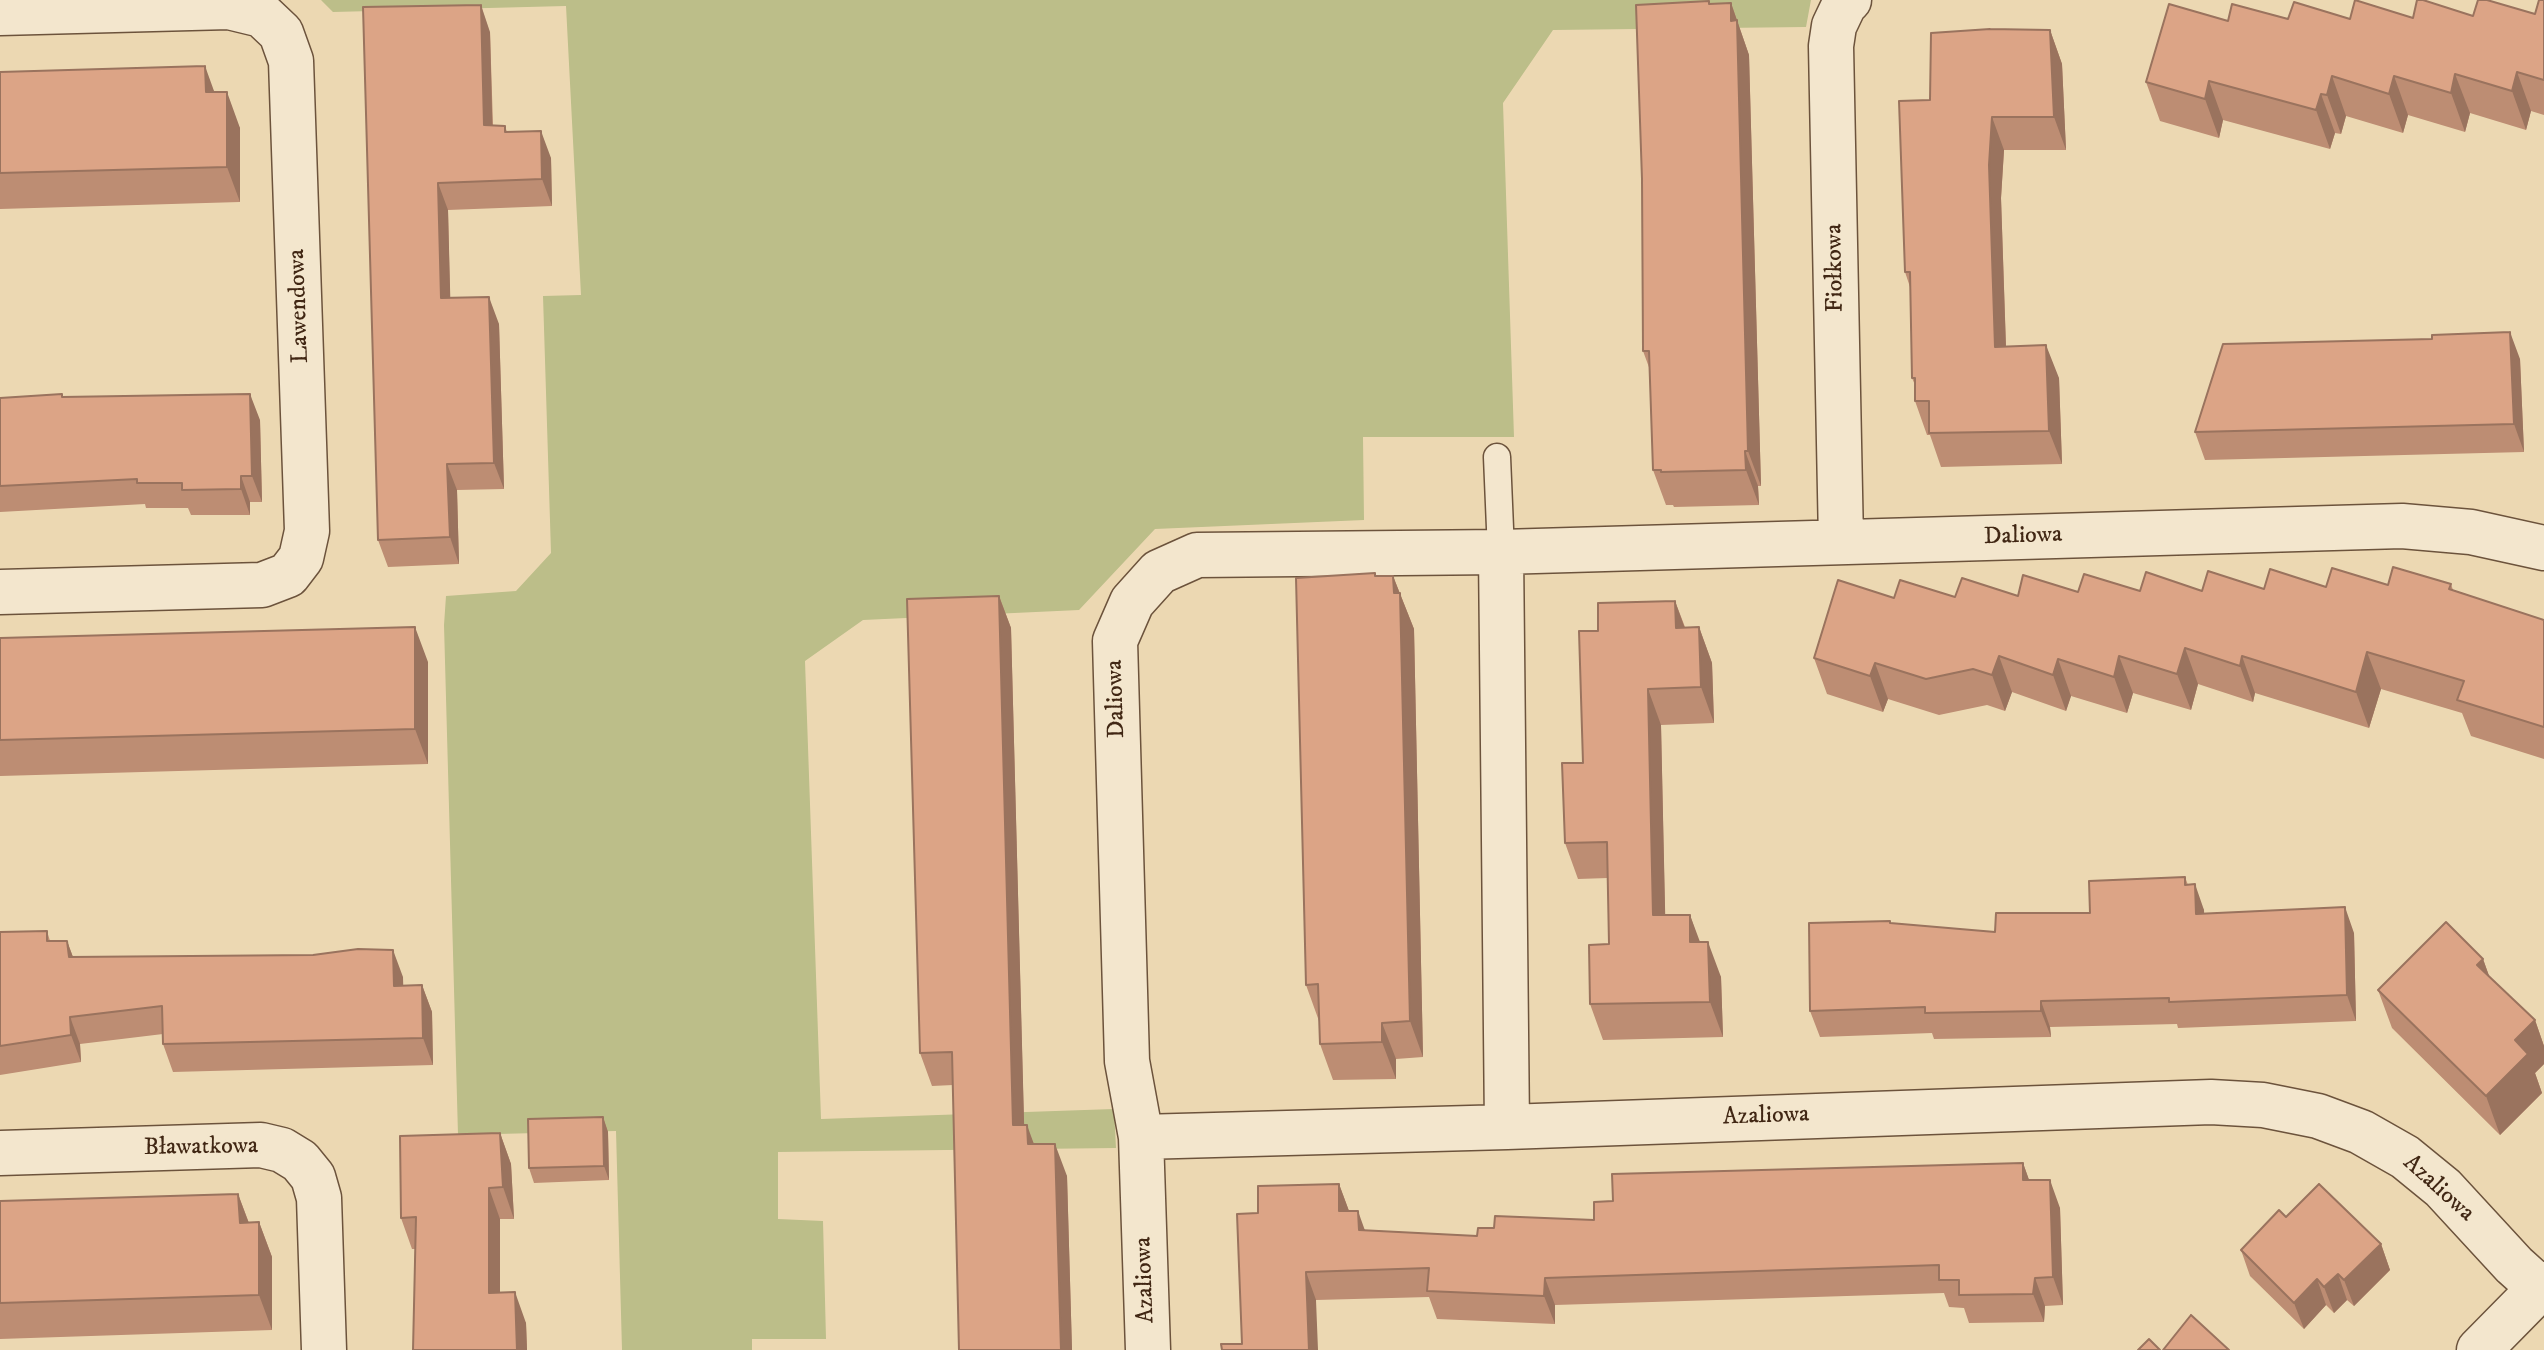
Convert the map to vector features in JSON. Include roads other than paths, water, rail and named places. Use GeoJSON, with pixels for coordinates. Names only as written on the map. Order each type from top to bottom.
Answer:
{"type":"FeatureCollection","features":[{"type":"Feature","properties":{"kind":"street","name":"Fiołkowa"},"geometry":{"type":"LineString","coordinates":[[1841,541],[1831,46],[1834,26],[1849,0]]}},
{"type":"Feature","properties":{"kind":"street","name":"Lawendowa"},"geometry":{"type":"LineString","coordinates":[[0,13],[229,7],[262,15],[281,33],[291,61],[307,531],[301,558],[288,575],[262,585],[0,592]]}},
{"type":"Feature","properties":{"kind":"street","name":"Daliowa"},"geometry":{"type":"LineString","coordinates":[[1141,1137],[1127,1061],[1115,641],[1132,602],[1159,572],[1197,555],[1501,552],[2402,526],[2471,532],[2544,548]]}},
{"type":"Feature","properties":{"kind":"street"},"geometry":{"type":"LineString","coordinates":[[1501,552],[1507,1127]]}},
{"type":"Feature","properties":{"kind":"street","name":"Azaliowa"},"geometry":{"type":"LineString","coordinates":[[1148,1350],[1141,1137],[2196,1102],[2263,1105],[2318,1116],[2361,1132],[2405,1157],[2443,1188],[2514,1265],[2543,1288]]}},
{"type":"Feature","properties":{"kind":"street","name":"Bławatkowa"},"geometry":{"type":"LineString","coordinates":[[0,1153],[261,1145],[282,1150],[300,1161],[313,1177],[319,1198],[324,1350]]}},
{"type":"Feature","properties":{"kind":"street"},"geometry":{"type":"LineString","coordinates":[[2479,1350],[2543,1288]]}},
{"type":"Feature","properties":{"kind":"lane"},"geometry":{"type":"LineString","coordinates":[[1497,457],[1501,552]]}}]}
